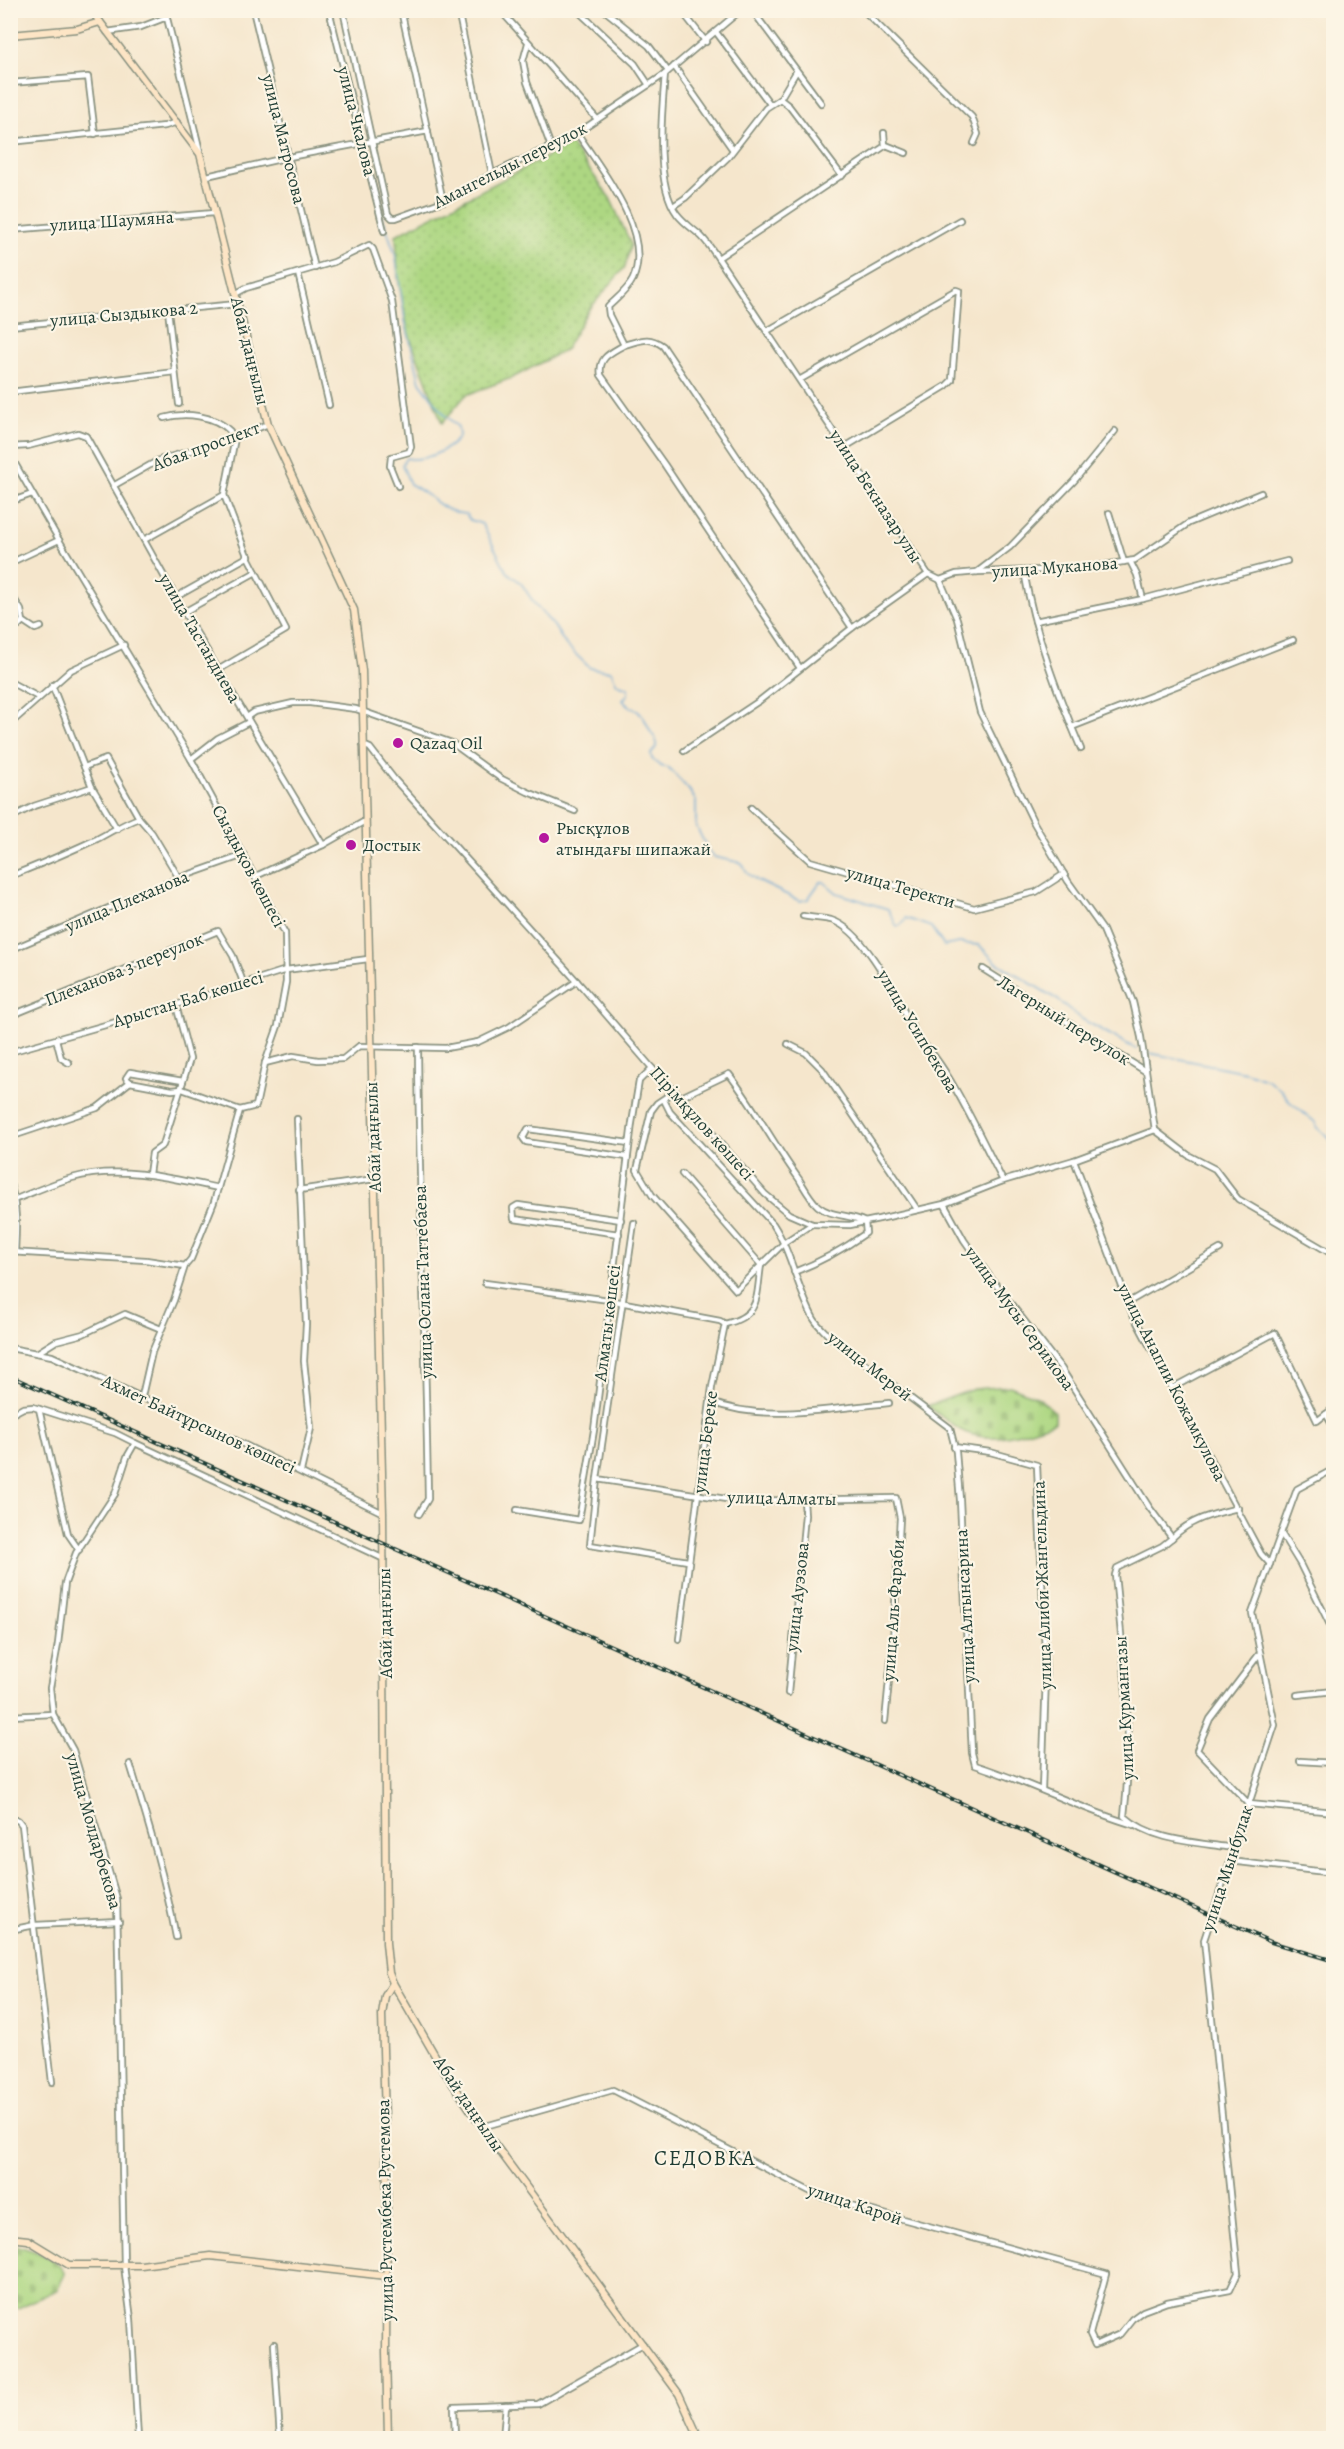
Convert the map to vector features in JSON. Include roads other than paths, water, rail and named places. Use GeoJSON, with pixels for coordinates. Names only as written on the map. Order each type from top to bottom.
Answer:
{"type":"FeatureCollection","features":[{"type":"Feature","properties":{"kind":"street","name":"Абай даңғылы"},"geometry":{"type":"LineString","coordinates":[[91,10],[200,154],[268,424],[354,610],[362,671],[384,1559],[386,1943],[389,1973],[444,2070],[482,2127],[679,2394],[699,2439]]}},
{"type":"Feature","properties":{"kind":"street"},"geometry":{"type":"LineString","coordinates":[[165,10],[200,154]]}},
{"type":"Feature","properties":{"kind":"street","name":"улица Матросова"},"geometry":{"type":"LineString","coordinates":[[253,10],[315,268]]}},
{"type":"Feature","properties":{"kind":"street","name":"улица Чкалова"},"geometry":{"type":"LineString","coordinates":[[329,10],[384,231]]}},
{"type":"Feature","properties":{"kind":"street","name":"улица Чкалова"},"geometry":{"type":"LineString","coordinates":[[343,10],[388,214]]}},
{"type":"Feature","properties":{"kind":"street"},"geometry":{"type":"LineString","coordinates":[[401,10],[443,201]]}},
{"type":"Feature","properties":{"kind":"street"},"geometry":{"type":"LineString","coordinates":[[458,10],[492,174]]}},
{"type":"Feature","properties":{"kind":"street"},"geometry":{"type":"LineString","coordinates":[[500,10],[597,119]]}},
{"type":"Feature","properties":{"kind":"street"},"geometry":{"type":"LineString","coordinates":[[577,10],[635,64],[649,85]]}},
{"type":"Feature","properties":{"kind":"street"},"geometry":{"type":"LineString","coordinates":[[604,10],[649,46],[667,73]]}},
{"type":"Feature","properties":{"kind":"street"},"geometry":{"type":"LineString","coordinates":[[681,10],[706,42]]}},
{"type":"Feature","properties":{"kind":"street","name":"Амангельды переулок"},"geometry":{"type":"LineString","coordinates":[[388,214],[396,218],[443,201],[492,174],[578,133],[667,73],[717,33],[741,10]]}},
{"type":"Feature","properties":{"kind":"street"},"geometry":{"type":"LineString","coordinates":[[752,10],[821,103]]}},
{"type":"Feature","properties":{"kind":"street"},"geometry":{"type":"LineString","coordinates":[[863,10],[972,117],[978,134],[974,143]]}},
{"type":"Feature","properties":{"kind":"street"},"geometry":{"type":"LineString","coordinates":[[107,32],[141,27],[167,17]]}},
{"type":"Feature","properties":{"kind":"street"},"geometry":{"type":"LineString","coordinates":[[10,35],[77,29],[100,22]]}},
{"type":"Feature","properties":{"kind":"street"},"geometry":{"type":"LineString","coordinates":[[717,33],[770,104]]}},
{"type":"Feature","properties":{"kind":"street"},"geometry":{"type":"LineString","coordinates":[[528,43],[523,61],[527,82],[551,147]]}},
{"type":"Feature","properties":{"kind":"street"},"geometry":{"type":"LineString","coordinates":[[674,66],[733,150]]}},
{"type":"Feature","properties":{"kind":"street"},"geometry":{"type":"LineString","coordinates":[[673,206],[686,198],[733,150],[770,104],[780,99],[796,72]]}},
{"type":"Feature","properties":{"kind":"street","name":"улица Бекназар улы"},"geometry":{"type":"LineString","coordinates":[[667,73],[660,125],[666,182],[673,206],[688,227],[701,237],[718,258],[928,574],[940,580]]}},
{"type":"Feature","properties":{"kind":"street"},"geometry":{"type":"LineString","coordinates":[[10,83],[88,77],[94,134]]}},
{"type":"Feature","properties":{"kind":"street"},"geometry":{"type":"LineString","coordinates":[[780,99],[789,106],[842,176]]}},
{"type":"Feature","properties":{"kind":"street"},"geometry":{"type":"LineString","coordinates":[[10,142],[165,126],[177,122]]}},
{"type":"Feature","properties":{"kind":"street"},"geometry":{"type":"LineString","coordinates":[[207,176],[372,140],[428,131]]}},
{"type":"Feature","properties":{"kind":"street"},"geometry":{"type":"LineString","coordinates":[[578,133],[622,203],[636,236],[638,257],[632,281],[608,307],[609,315],[624,345]]}},
{"type":"Feature","properties":{"kind":"street"},"geometry":{"type":"LineString","coordinates":[[884,133],[886,144]]}},
{"type":"Feature","properties":{"kind":"street"},"geometry":{"type":"LineString","coordinates":[[718,258],[886,144]]}},
{"type":"Feature","properties":{"kind":"street"},"geometry":{"type":"LineString","coordinates":[[886,144],[906,153]]}},
{"type":"Feature","properties":{"kind":"street","name":"улица Шаумяна"},"geometry":{"type":"LineString","coordinates":[[10,230],[214,213]]}},
{"type":"Feature","properties":{"kind":"street"},"geometry":{"type":"LineString","coordinates":[[767,331],[960,220]]}},
{"type":"Feature","properties":{"kind":"street"},"geometry":{"type":"LineString","coordinates":[[235,294],[246,288],[334,262],[369,245],[377,257],[392,301],[411,447],[409,452],[392,457],[390,466],[399,486]]}},
{"type":"Feature","properties":{"kind":"street"},"geometry":{"type":"LineString","coordinates":[[298,273],[329,405]]}},
{"type":"Feature","properties":{"kind":"street"},"geometry":{"type":"LineString","coordinates":[[801,380],[956,290],[959,291],[952,380],[946,386],[845,447]]}},
{"type":"Feature","properties":{"kind":"street","name":"улица Сыздыкова 2"},"geometry":{"type":"LineString","coordinates":[[10,326],[237,304]]}},
{"type":"Feature","properties":{"kind":"street"},"geometry":{"type":"LineString","coordinates":[[168,310],[179,404]]}},
{"type":"Feature","properties":{"kind":"street"},"geometry":{"type":"LineString","coordinates":[[800,668],[664,464],[601,375],[600,362],[604,357],[624,345],[649,339],[654,339],[663,346],[852,628]]}},
{"type":"Feature","properties":{"kind":"street"},"geometry":{"type":"LineString","coordinates":[[10,392],[175,372]]}},
{"type":"Feature","properties":{"kind":"street"},"geometry":{"type":"LineString","coordinates":[[164,418],[177,414],[201,417],[222,424],[230,431],[233,439],[224,495],[256,572],[286,630],[218,670]]}},
{"type":"Feature","properties":{"kind":"street","name":"Абая проспект"},"geometry":{"type":"LineString","coordinates":[[113,486],[159,460],[233,439],[268,424]]}},
{"type":"Feature","properties":{"kind":"street"},"geometry":{"type":"LineString","coordinates":[[977,572],[1010,547],[1045,512],[1115,431]]}},
{"type":"Feature","properties":{"kind":"street","name":"улица Тастандиева"},"geometry":{"type":"LineString","coordinates":[[10,447],[28,446],[78,433],[86,436],[184,612],[323,845]]}},
{"type":"Feature","properties":{"kind":"street","name":"Сыздықов көшесі"},"geometry":{"type":"LineString","coordinates":[[10,455],[191,759],[285,933],[286,982],[278,1026],[265,1064],[256,1107],[240,1110]]}},
{"type":"Feature","properties":{"kind":"street","name":"улица Муканова"},"geometry":{"type":"LineString","coordinates":[[940,580],[956,574],[1080,569],[1127,562],[1142,557],[1176,530],[1189,523],[1261,493]]}},
{"type":"Feature","properties":{"kind":"street"},"geometry":{"type":"LineString","coordinates":[[10,502],[32,494]]}},
{"type":"Feature","properties":{"kind":"street"},"geometry":{"type":"LineString","coordinates":[[144,540],[224,495]]}},
{"type":"Feature","properties":{"kind":"street"},"geometry":{"type":"LineString","coordinates":[[1109,513],[1127,562],[1137,575],[1143,599]]}},
{"type":"Feature","properties":{"kind":"street"},"geometry":{"type":"LineString","coordinates":[[10,563],[59,540]]}},
{"type":"Feature","properties":{"kind":"street"},"geometry":{"type":"LineString","coordinates":[[176,597],[249,556]]}},
{"type":"Feature","properties":{"kind":"street"},"geometry":{"type":"LineString","coordinates":[[1035,621],[1143,599],[1287,561]]}},
{"type":"Feature","properties":{"kind":"street"},"geometry":{"type":"LineString","coordinates":[[1024,571],[1029,602],[1055,684],[1081,750]]}},
{"type":"Feature","properties":{"kind":"street"},"geometry":{"type":"LineString","coordinates":[[184,612],[256,572]]}},
{"type":"Feature","properties":{"kind":"street"},"geometry":{"type":"LineString","coordinates":[[684,751],[759,701],[852,628],[928,574]]}},
{"type":"Feature","properties":{"kind":"street"},"geometry":{"type":"LineString","coordinates":[[940,580],[957,619],[976,703],[1034,823],[1064,874],[1103,930],[1130,995],[1141,1037],[1155,1130],[1188,1155],[1215,1169],[1239,1199],[1334,1255]]}},
{"type":"Feature","properties":{"kind":"street"},"geometry":{"type":"LineString","coordinates":[[10,592],[21,610],[23,621],[34,629],[40,627]]}},
{"type":"Feature","properties":{"kind":"street"},"geometry":{"type":"LineString","coordinates":[[10,633],[23,621]]}},
{"type":"Feature","properties":{"kind":"street"},"geometry":{"type":"LineString","coordinates":[[1072,727],[1293,640]]}},
{"type":"Feature","properties":{"kind":"street"},"geometry":{"type":"LineString","coordinates":[[10,724],[71,670],[124,645]]}},
{"type":"Feature","properties":{"kind":"street"},"geometry":{"type":"LineString","coordinates":[[10,682],[38,697]]}},
{"type":"Feature","properties":{"kind":"street"},"geometry":{"type":"LineString","coordinates":[[52,685],[92,787],[117,829]]}},
{"type":"Feature","properties":{"kind":"street"},"geometry":{"type":"LineString","coordinates":[[191,759],[218,738],[248,720],[254,712],[310,703],[356,709],[452,743],[500,778],[575,811]]}},
{"type":"Feature","properties":{"kind":"street","name":"Пірімқұлов көшесі"},"geometry":{"type":"LineString","coordinates":[[363,745],[370,748],[393,780],[577,981],[765,1194],[789,1214],[812,1224],[850,1225],[944,1204],[1003,1181],[1074,1160],[1155,1130]]}},
{"type":"Feature","properties":{"kind":"street"},"geometry":{"type":"LineString","coordinates":[[84,767],[106,759],[139,819],[152,833],[179,878]]}},
{"type":"Feature","properties":{"kind":"street"},"geometry":{"type":"LineString","coordinates":[[10,818],[34,806],[92,787]]}},
{"type":"Feature","properties":{"kind":"street","name":"улица Теректи"},"geometry":{"type":"LineString","coordinates":[[751,808],[810,861],[974,908],[1036,892],[1064,874]]}},
{"type":"Feature","properties":{"kind":"street"},"geometry":{"type":"LineString","coordinates":[[10,876],[117,829],[126,822],[139,819]]}},
{"type":"Feature","properties":{"kind":"street"},"geometry":{"type":"LineString","coordinates":[[256,876],[323,845],[364,821]]}},
{"type":"Feature","properties":{"kind":"street","name":"улица Плеханова"},"geometry":{"type":"LineString","coordinates":[[10,950],[179,878],[244,855]]}},
{"type":"Feature","properties":{"kind":"street","name":"улица Усипбекова"},"geometry":{"type":"LineString","coordinates":[[803,916],[832,920],[856,934],[870,951],[920,1041],[928,1047],[948,1078],[1003,1181]]}},
{"type":"Feature","properties":{"kind":"street","name":"Плеханова 3 переулок"},"geometry":{"type":"LineString","coordinates":[[10,1016],[218,931],[233,956],[243,982]]}},
{"type":"Feature","properties":{"kind":"street","name":"Арыстан Баб көшесі"},"geometry":{"type":"LineString","coordinates":[[10,1052],[176,1005],[286,970],[368,959]]}},
{"type":"Feature","properties":{"kind":"street","name":"Лагерный переулок"},"geometry":{"type":"LineString","coordinates":[[983,969],[1145,1071]]}},
{"type":"Feature","properties":{"kind":"street"},"geometry":{"type":"LineString","coordinates":[[265,1064],[293,1056],[318,1060],[343,1059],[359,1046],[446,1048],[478,1042],[508,1028],[577,981]]}},
{"type":"Feature","properties":{"kind":"street"},"geometry":{"type":"LineString","coordinates":[[149,1174],[152,1153],[163,1145],[190,1059],[176,1005]]}},
{"type":"Feature","properties":{"kind":"street"},"geometry":{"type":"LineString","coordinates":[[56,1039],[61,1058],[69,1063]]}},
{"type":"Feature","properties":{"kind":"street"},"geometry":{"type":"LineString","coordinates":[[788,1044],[806,1053],[822,1069],[917,1209]]}},
{"type":"Feature","properties":{"kind":"street","name":"улица Ослана Таттебаева"},"geometry":{"type":"LineString","coordinates":[[418,1047],[419,1185],[427,1368],[428,1499],[419,1514]]}},
{"type":"Feature","properties":{"kind":"street","name":"Алматы көшесі"},"geometry":{"type":"LineString","coordinates":[[517,1510],[579,1520],[594,1430],[627,1157],[639,1081],[652,1068]]}},
{"type":"Feature","properties":{"kind":"street"},"geometry":{"type":"LineString","coordinates":[[142,1396],[152,1352],[174,1300],[185,1266],[191,1259],[202,1234],[218,1188],[240,1110],[182,1089],[172,1090],[130,1082],[126,1078],[130,1072],[183,1081]]}},
{"type":"Feature","properties":{"kind":"street"},"geometry":{"type":"LineString","coordinates":[[681,1097],[729,1074],[754,1106],[771,1138],[818,1206],[838,1215],[854,1216],[865,1222],[866,1233],[816,1264],[794,1272]]}},
{"type":"Feature","properties":{"kind":"street"},"geometry":{"type":"LineString","coordinates":[[10,1137],[97,1108],[130,1082]]}},
{"type":"Feature","properties":{"kind":"street"},"geometry":{"type":"LineString","coordinates":[[675,1091],[657,1103],[651,1111],[637,1170],[651,1195],[736,1290],[785,1242],[812,1224]]}},
{"type":"Feature","properties":{"kind":"street","name":"улица Мерей"},"geometry":{"type":"LineString","coordinates":[[663,1100],[670,1112],[773,1224],[785,1242],[794,1272],[815,1321],[848,1351],[950,1428],[954,1447]]}},
{"type":"Feature","properties":{"kind":"street"},"geometry":{"type":"LineString","coordinates":[[297,1119],[306,1324],[304,1361],[311,1428],[301,1472]]}},
{"type":"Feature","properties":{"kind":"street"},"geometry":{"type":"LineString","coordinates":[[627,1157],[526,1142],[523,1138],[528,1129],[629,1143]]}},
{"type":"Feature","properties":{"kind":"street","name":"улица Анапии Кожамкулова"},"geometry":{"type":"LineString","coordinates":[[1074,1160],[1127,1303],[1261,1554],[1270,1564]]}},
{"type":"Feature","properties":{"kind":"street"},"geometry":{"type":"LineString","coordinates":[[16,1199],[88,1174],[149,1174],[218,1188]]}},
{"type":"Feature","properties":{"kind":"street"},"geometry":{"type":"LineString","coordinates":[[682,1174],[761,1265]]}},
{"type":"Feature","properties":{"kind":"street"},"geometry":{"type":"LineString","coordinates":[[299,1190],[374,1179]]}},
{"type":"Feature","properties":{"kind":"street"},"geometry":{"type":"LineString","coordinates":[[10,1184],[16,1199],[13,1252],[146,1260],[185,1266]]}},
{"type":"Feature","properties":{"kind":"street","name":"улица Мусы Серимова"},"geometry":{"type":"LineString","coordinates":[[944,1204],[983,1268],[1061,1368],[1158,1520],[1172,1538]]}},
{"type":"Feature","properties":{"kind":"street"},"geometry":{"type":"LineString","coordinates":[[619,1234],[514,1219],[513,1208],[518,1205],[621,1220]]}},
{"type":"Feature","properties":{"kind":"street"},"geometry":{"type":"LineString","coordinates":[[634,1223],[597,1479],[590,1545],[688,1561]]}},
{"type":"Feature","properties":{"kind":"street"},"geometry":{"type":"LineString","coordinates":[[1127,1303],[1220,1249]]}},
{"type":"Feature","properties":{"kind":"street"},"geometry":{"type":"LineString","coordinates":[[485,1283],[622,1302],[720,1321],[725,1324],[742,1319],[753,1308],[761,1265]]}},
{"type":"Feature","properties":{"kind":"street"},"geometry":{"type":"LineString","coordinates":[[37,1353],[56,1341],[83,1334],[125,1314],[161,1329]]}},
{"type":"Feature","properties":{"kind":"street","name":"улица Береке"},"geometry":{"type":"LineString","coordinates":[[679,1639],[712,1387],[725,1324]]}},
{"type":"Feature","properties":{"kind":"street"},"geometry":{"type":"LineString","coordinates":[[1172,1388],[1275,1333],[1317,1421],[1334,1408]]}},
{"type":"Feature","properties":{"kind":"street","name":"Ахмет Байтұрсынов көшесі"},"geometry":{"type":"LineString","coordinates":[[10,1348],[52,1356],[142,1396],[383,1513]]}},
{"type":"Feature","properties":{"kind":"street"},"geometry":{"type":"LineString","coordinates":[[711,1402],[727,1408],[748,1411],[791,1412],[889,1403]]}},
{"type":"Feature","properties":{"kind":"street"},"geometry":{"type":"LineString","coordinates":[[10,1416],[23,1408],[39,1409],[115,1433],[384,1559]]}},
{"type":"Feature","properties":{"kind":"street"},"geometry":{"type":"LineString","coordinates":[[39,1409],[68,1534],[79,1550]]}},
{"type":"Feature","properties":{"kind":"street"},"geometry":{"type":"LineString","coordinates":[[1326,1414],[1334,1428]]}},
{"type":"Feature","properties":{"kind":"street","name":"улица Молдарбекова"},"geometry":{"type":"LineString","coordinates":[[135,1443],[127,1457],[115,1494],[79,1550],[65,1583],[50,1688],[52,1713],[72,1750],[117,1899],[124,2266],[131,2319],[138,2439]]}},
{"type":"Feature","properties":{"kind":"street","name":"улица Алтынсарина"},"geometry":{"type":"LineString","coordinates":[[954,1447],[960,1500],[972,1753],[975,1765],[1013,1777],[1042,1790]]}},
{"type":"Feature","properties":{"kind":"street","name":"улица Алиби Жангельдина"},"geometry":{"type":"LineString","coordinates":[[954,1447],[990,1452],[1037,1465],[1046,1676],[1042,1790]]}},
{"type":"Feature","properties":{"kind":"street","name":"улица Мынбулак"},"geometry":{"type":"LineString","coordinates":[[1124,2329],[1143,2311],[1167,2302],[1230,2290],[1238,2273],[1204,1940],[1275,1725],[1252,1613],[1297,1490],[1334,1469]]}},
{"type":"Feature","properties":{"kind":"street","name":"улица Алматы"},"geometry":{"type":"LineString","coordinates":[[597,1479],[739,1501],[896,1498]]}},
{"type":"Feature","properties":{"kind":"street","name":"улица Аль-Фараби"},"geometry":{"type":"LineString","coordinates":[[885,1721],[893,1640],[900,1518],[896,1498]]}},
{"type":"Feature","properties":{"kind":"street","name":"улица Ауэзова"},"geometry":{"type":"LineString","coordinates":[[788,1693],[806,1515],[804,1501]]}},
{"type":"Feature","properties":{"kind":"street","name":"улица Курмангазы"},"geometry":{"type":"LineString","coordinates":[[1134,1825],[1124,1816],[1127,1790],[1126,1690],[1115,1575],[1117,1568],[1162,1546],[1185,1525],[1207,1516],[1238,1508]]}},
{"type":"Feature","properties":{"kind":"street"},"geometry":{"type":"LineString","coordinates":[[1281,1533],[1300,1564],[1333,1631]]}},
{"type":"Feature","properties":{"kind":"street"},"geometry":{"type":"LineString","coordinates":[[1260,1653],[1210,1719],[1197,1750],[1249,1804],[1334,1812]]}},
{"type":"Feature","properties":{"kind":"street"},"geometry":{"type":"LineString","coordinates":[[1297,1695],[1334,1691]]}},
{"type":"Feature","properties":{"kind":"street"},"geometry":{"type":"LineString","coordinates":[[10,1716],[52,1713]]}},
{"type":"Feature","properties":{"kind":"street"},"geometry":{"type":"LineString","coordinates":[[1300,1761],[1334,1763]]}},
{"type":"Feature","properties":{"kind":"street"},"geometry":{"type":"LineString","coordinates":[[130,1764],[154,1841],[176,1937]]}},
{"type":"Feature","properties":{"kind":"street"},"geometry":{"type":"LineString","coordinates":[[1042,1790],[1095,1814],[1164,1836],[1226,1847],[1235,1844]]}},
{"type":"Feature","properties":{"kind":"street"},"geometry":{"type":"LineString","coordinates":[[10,1820],[18,1820],[22,1824],[52,2082]]}},
{"type":"Feature","properties":{"kind":"street"},"geometry":{"type":"LineString","coordinates":[[1230,1861],[1334,1873]]}},
{"type":"Feature","properties":{"kind":"street"},"geometry":{"type":"LineString","coordinates":[[10,1930],[35,1925],[119,1921]]}},
{"type":"Feature","properties":{"kind":"street","name":"улица Рустембека Рустемова"},"geometry":{"type":"LineString","coordinates":[[388,2439],[387,2189],[382,2015],[385,1996],[393,1983]]}},
{"type":"Feature","properties":{"kind":"street","name":"улица Карой"},"geometry":{"type":"LineString","coordinates":[[482,2127],[613,2090],[821,2197],[1106,2274],[1090,2334],[1095,2345],[1120,2334],[1124,2329]]}},
{"type":"Feature","properties":{"kind":"street"},"geometry":{"type":"LineString","coordinates":[[10,2238],[28,2240],[69,2265],[124,2266],[175,2262],[210,2256],[386,2276]]}},
{"type":"Feature","properties":{"kind":"street"},"geometry":{"type":"LineString","coordinates":[[274,2344],[280,2439]]}},
{"type":"Feature","properties":{"kind":"street"},"geometry":{"type":"LineString","coordinates":[[454,2439],[454,2407],[538,2404],[643,2344]]}},
{"type":"Feature","properties":{"kind":"street"},"geometry":{"type":"LineString","coordinates":[[503,2439],[506,2405]]}},
{"type":"Feature","properties":{"kind":"waterway"},"geometry":{"type":"LineString","coordinates":[[368,148],[383,219],[395,253],[405,320],[420,382],[444,414],[458,427],[459,437],[449,447],[428,457],[406,458],[402,465],[410,484],[443,507],[466,514],[470,520],[482,524],[507,572],[521,583],[566,645],[590,668],[611,671],[617,684],[628,688],[628,694],[623,700],[641,714],[656,739],[656,747],[651,754],[652,759],[660,766],[669,768],[696,801],[696,826],[709,852],[714,857],[742,863],[747,873],[758,881],[800,901],[808,899],[820,882],[824,882],[837,893],[888,909],[897,927],[906,918],[931,927],[944,946],[959,943],[979,945],[996,962],[1058,1000],[1080,1018],[1136,1049]]}},
{"type":"Feature","properties":{"kind":"waterway"},"geometry":{"type":"LineString","coordinates":[[1149,1053],[1246,1072],[1268,1080],[1315,1122],[1317,1128],[1327,1135],[1334,1145]]}},
{"type":"Feature","properties":{"kind":"railway"},"geometry":{"type":"LineString","coordinates":[[10,1376],[1271,1942],[1334,1961]]}},
{"type":"Feature","properties":{"kind":"place","name":"Qazaq Oil"},"geometry":{"type":"Point","coordinates":[398,743]}},
{"type":"Feature","properties":{"kind":"place","name":"Рысқұлов атындағы шипажай"},"geometry":{"type":"Point","coordinates":[544,838]}},
{"type":"Feature","properties":{"kind":"place","name":"Достык"},"geometry":{"type":"Point","coordinates":[351,845]}},
{"type":"Feature","properties":{"kind":"district","name":"СЕДОВКА"},"geometry":{"type":"Point","coordinates":[705,2158]}}]}
